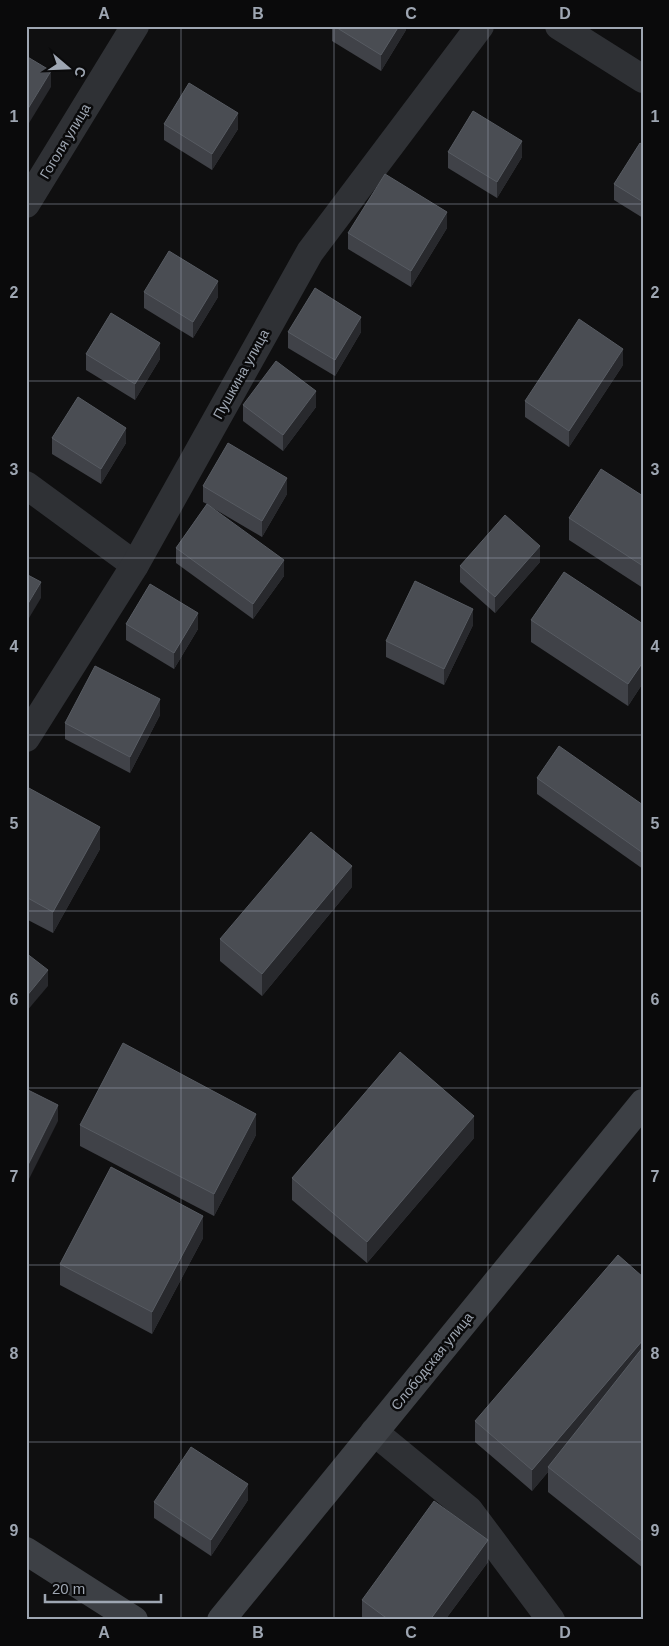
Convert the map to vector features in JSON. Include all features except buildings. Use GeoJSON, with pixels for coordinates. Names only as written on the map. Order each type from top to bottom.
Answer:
{"type":"FeatureCollection","features":[{"type":"Feature","properties":{"kind":"street","name":"Гоголя улица"},"geometry":{"type":"LineString","coordinates":[[26,204],[135,26]]}},
{"type":"Feature","properties":{"kind":"street","name":"Пушкина улица"},"geometry":{"type":"LineString","coordinates":[[26,738],[135,565],[310,252],[480,26]]}},
{"type":"Feature","properties":{"kind":"street"},"geometry":{"type":"LineString","coordinates":[[559,26],[643,79]]}},
{"type":"Feature","properties":{"kind":"street"},"geometry":{"type":"LineString","coordinates":[[26,484],[135,565]]}},
{"type":"Feature","properties":{"kind":"street","name":"Слободская улица"},"geometry":{"type":"LineString","coordinates":[[220,1620],[643,1103]]}},
{"type":"Feature","properties":{"kind":"street"},"geometry":{"type":"LineString","coordinates":[[374,1432],[469,1510],[551,1620]]}},
{"type":"Feature","properties":{"kind":"street"},"geometry":{"type":"LineString","coordinates":[[26,1551],[134,1620]]}}]}
